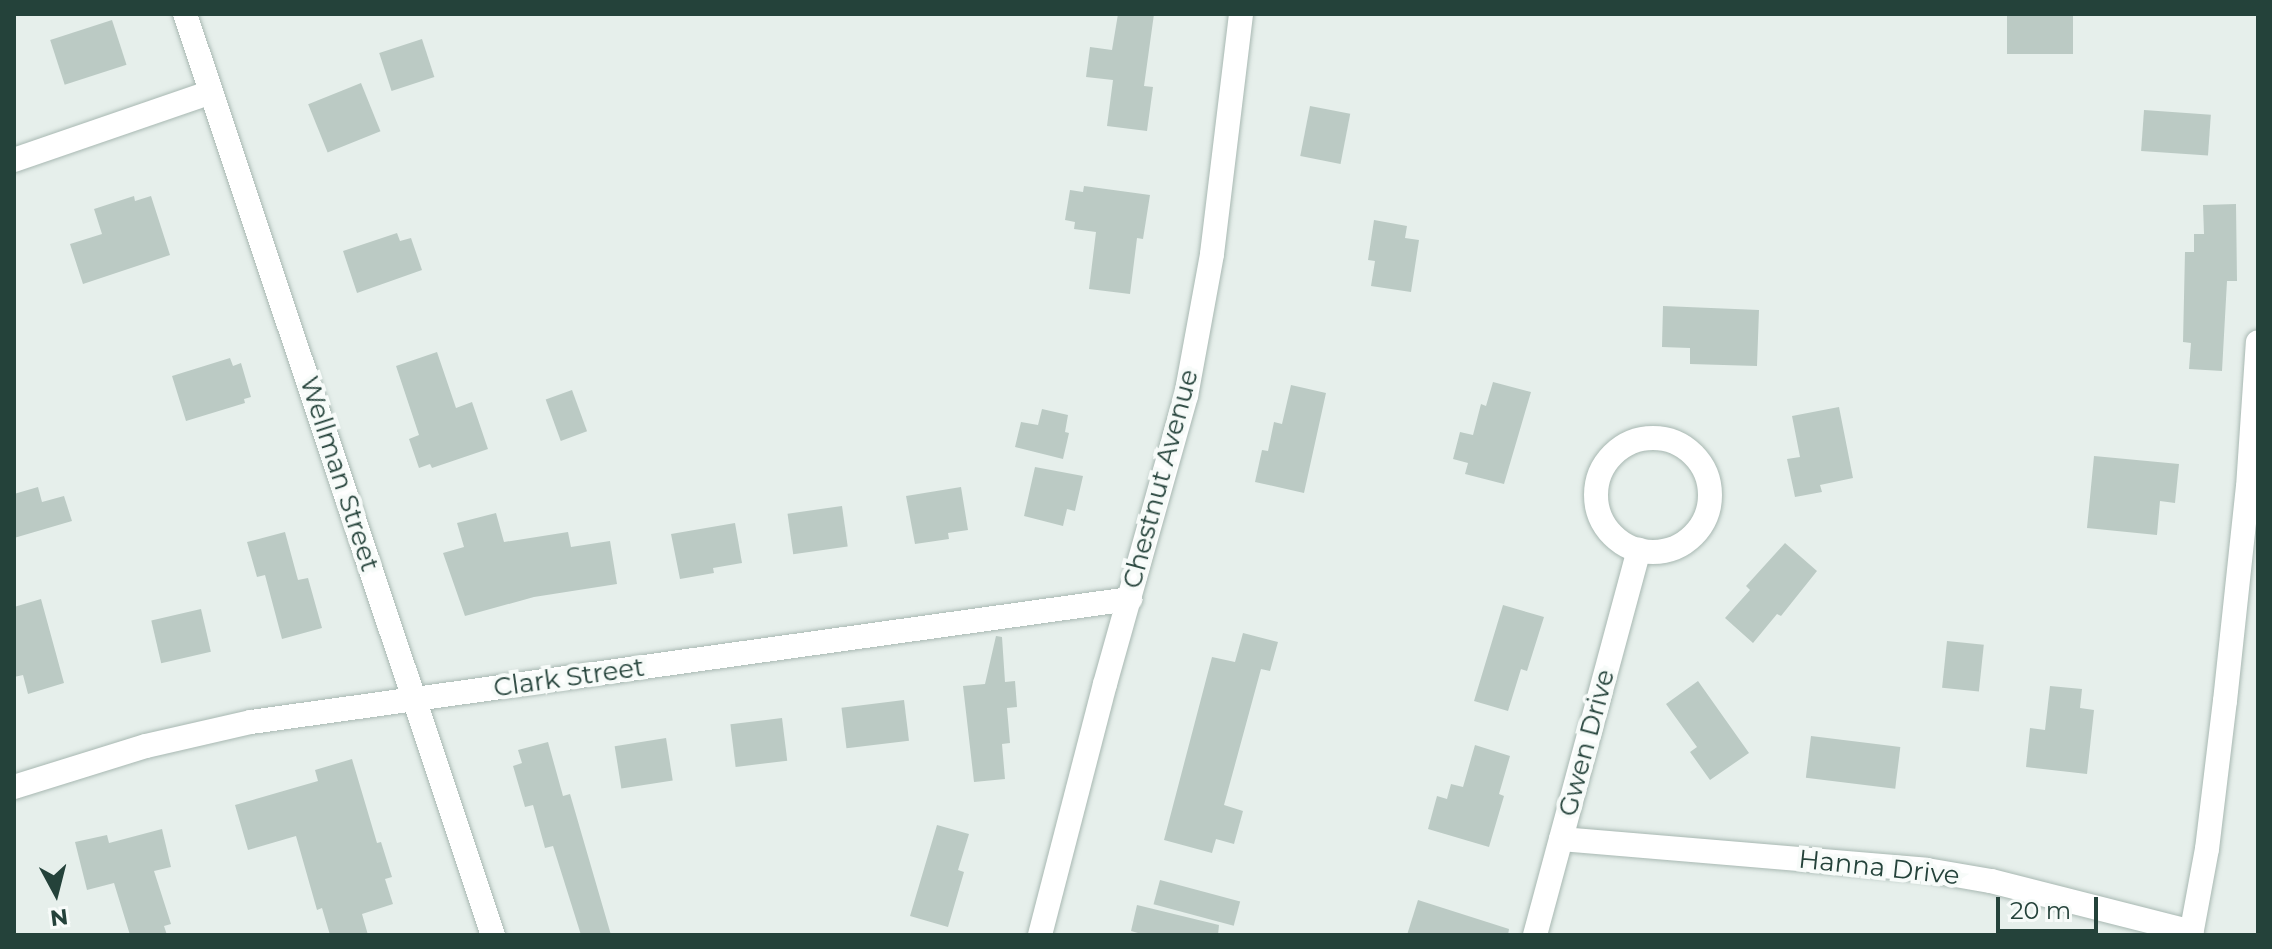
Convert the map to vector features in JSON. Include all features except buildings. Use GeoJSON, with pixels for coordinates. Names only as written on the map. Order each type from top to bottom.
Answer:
{"type":"FeatureCollection","features":[{"type":"Feature","properties":{"kind":"street","name":"Wellman Street"},"geometry":{"type":"LineString","coordinates":[[185,14],[493,935]]}},
{"type":"Feature","properties":{"kind":"street","name":"Chestnut Avenue"},"geometry":{"type":"LineString","coordinates":[[1040,935],[1105,684],[1186,396],[1212,254],[1241,14]]}},
{"type":"Feature","properties":{"kind":"street"},"geometry":{"type":"LineString","coordinates":[[14,160],[211,92]]}},
{"type":"Feature","properties":{"kind":"street"},"geometry":{"type":"LineString","coordinates":[[2192,934],[2207,849],[2225,701],[2248,487],[2258,342]]}},
{"type":"Feature","properties":{"kind":"street"},"geometry":{"type":"LineString","coordinates":[[1641,440],[1666,440],[1688,450],[1703,469],[1710,491],[1707,515],[1685,543],[1662,551],[1639,550],[1616,539],[1601,519],[1596,494],[1598,482],[1618,450],[1641,440]]}},
{"type":"Feature","properties":{"kind":"street","name":"Gwen Drive"},"geometry":{"type":"LineString","coordinates":[[1535,935],[1639,550]]}},
{"type":"Feature","properties":{"kind":"street","name":"Clark Street"},"geometry":{"type":"LineString","coordinates":[[14,787],[146,746],[215,730],[414,699],[1130,599]]}},
{"type":"Feature","properties":{"kind":"street","name":"Hanna Drive"},"geometry":{"type":"LineString","coordinates":[[1561,839],[1927,870],[2017,887],[2192,934]]}}]}
